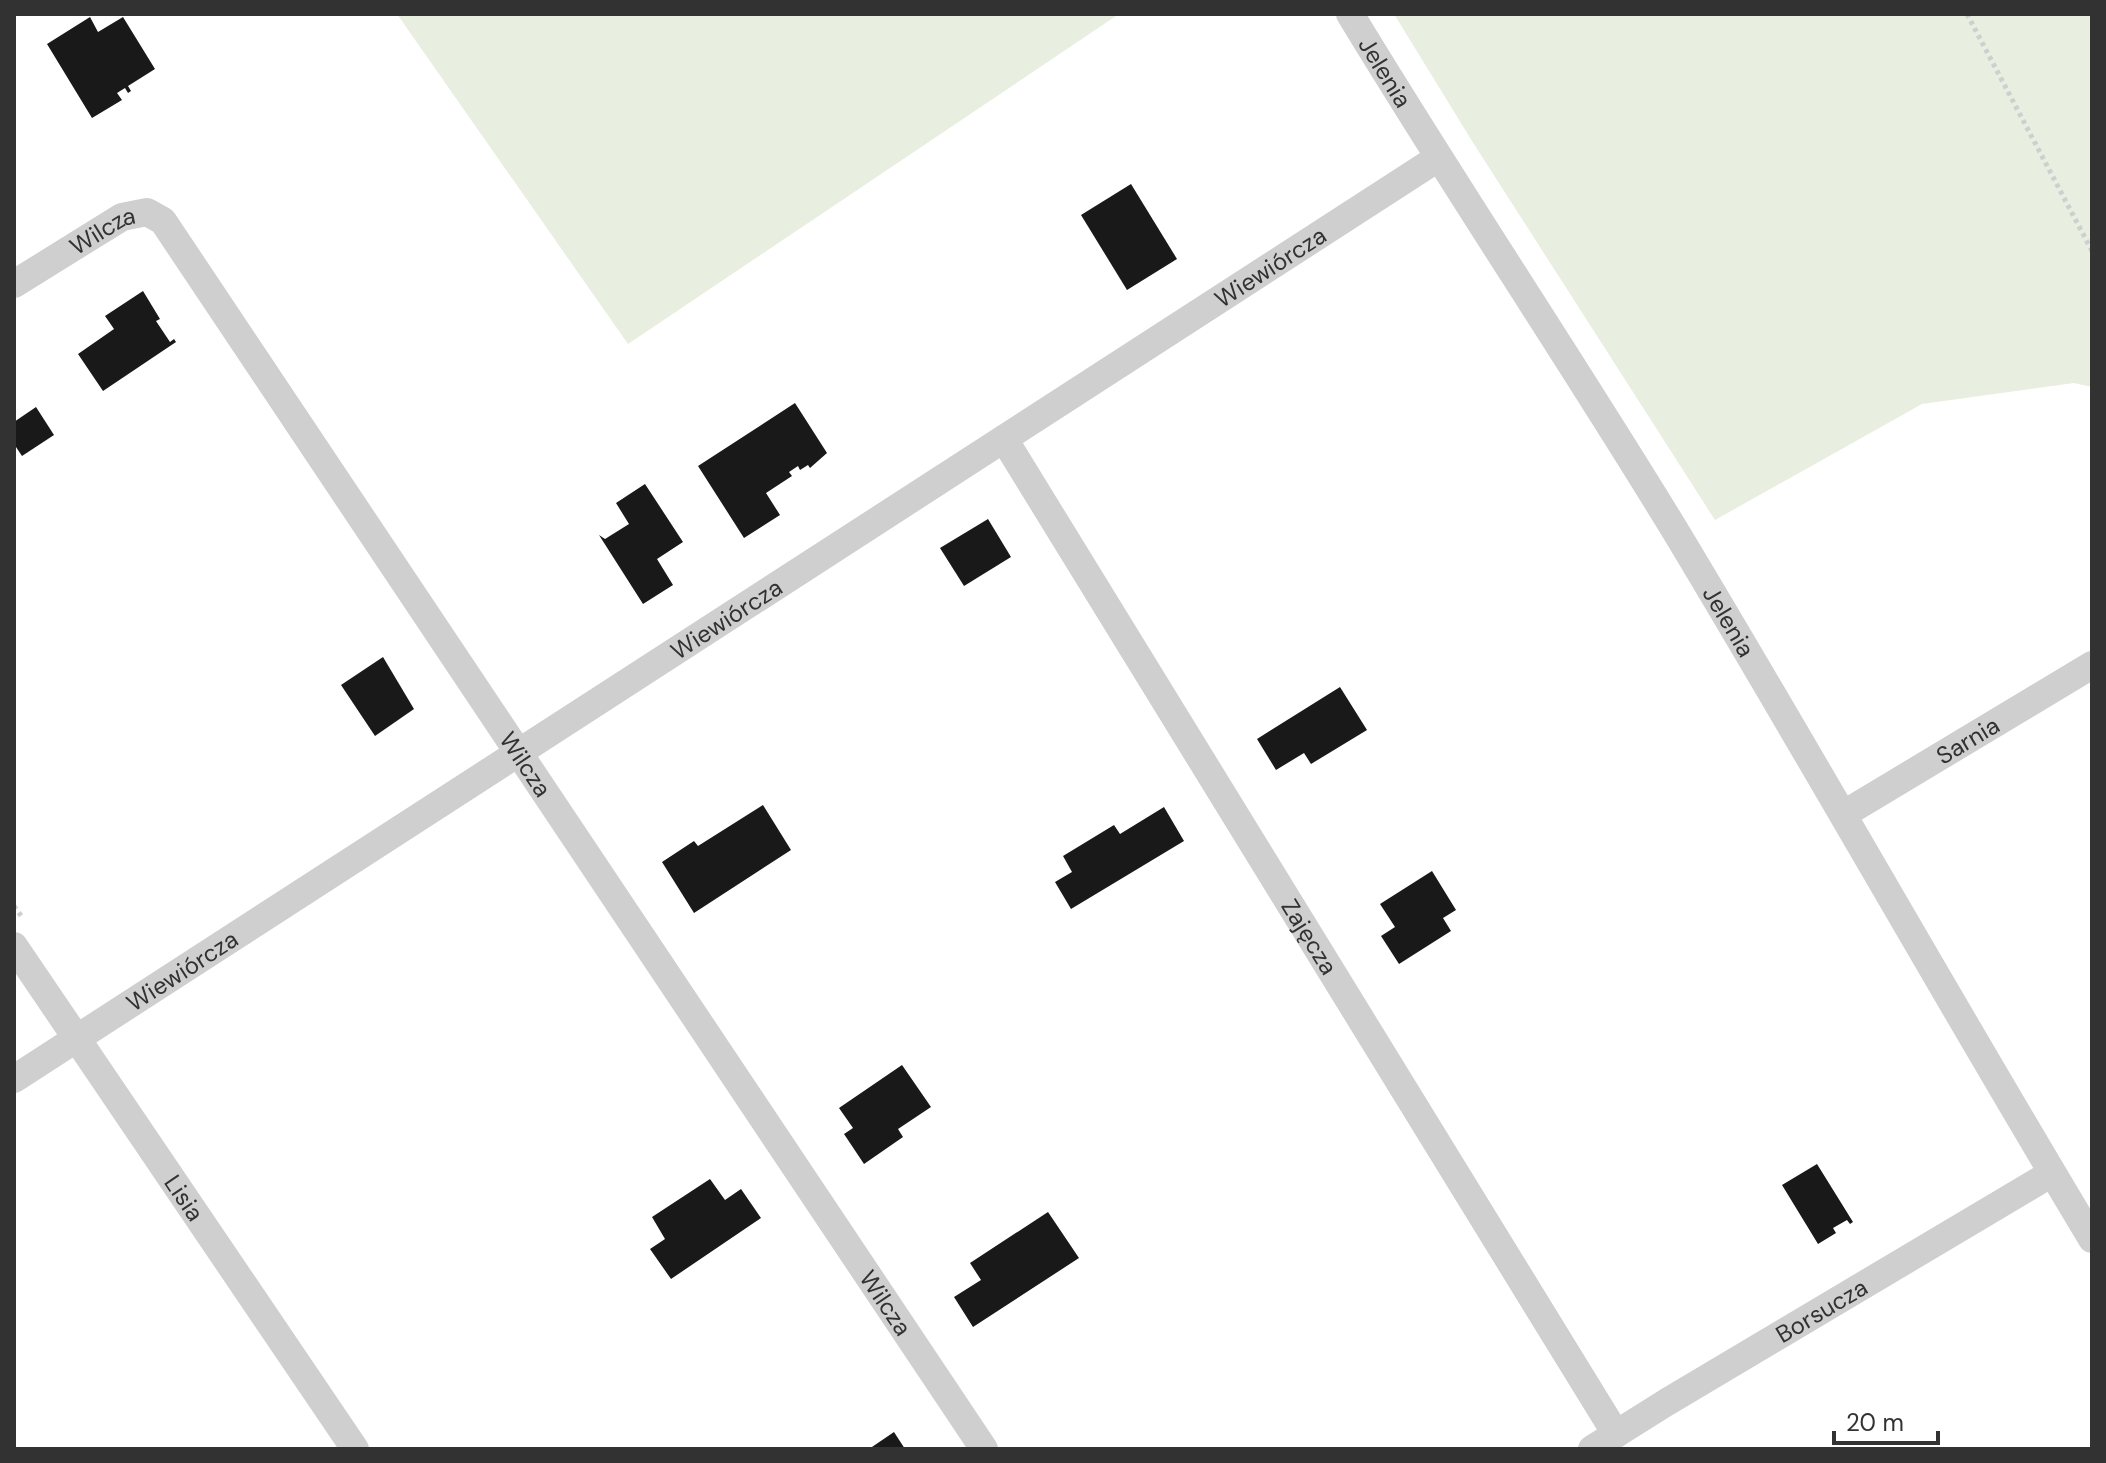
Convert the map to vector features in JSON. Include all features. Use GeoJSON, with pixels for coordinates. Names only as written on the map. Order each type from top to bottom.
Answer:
{"type":"FeatureCollection","features":[{"type":"Feature","properties":{"kind":"street","name":"Jelenia"},"geometry":{"type":"LineString","coordinates":[[1350,14],[1438,158],[1638,470],[1844,814],[2092,1239]]}},
{"type":"Feature","properties":{"kind":"street","name":"Wiewiórcza"},"geometry":{"type":"LineString","coordinates":[[14,1079],[1438,158]]}},
{"type":"Feature","properties":{"kind":"street","name":"Wilcza"},"geometry":{"type":"LineString","coordinates":[[14,284],[122,217],[147,212],[163,221],[984,1449]]}},
{"type":"Feature","properties":{"kind":"street","name":"Zajęcza"},"geometry":{"type":"LineString","coordinates":[[1004,439],[1604,1442]]}},
{"type":"Feature","properties":{"kind":"street","name":"Sarnia"},"geometry":{"type":"LineString","coordinates":[[1844,814],[2092,665]]}},
{"type":"Feature","properties":{"kind":"street","name":"Lisia"},"geometry":{"type":"LineString","coordinates":[[14,946],[355,1449]]}},
{"type":"Feature","properties":{"kind":"street","name":"Borsucza"},"geometry":{"type":"LineString","coordinates":[[1604,1442],[2052,1173]]}},
{"type":"Feature","properties":{"kind":"path"},"geometry":{"type":"LineString","coordinates":[[1967,14],[2092,251]]}},
{"type":"Feature","properties":{"kind":"shaded area"},"geometry":{"type":"Polygon","coordinates":[[[397,14],[1119,14],[628,344],[397,14]]]}},
{"type":"Feature","properties":{"kind":"shaded area"},"geometry":{"type":"Polygon","coordinates":[[[1394,14],[2092,14],[2092,387],[2074,383],[1922,404],[1715,520],[1394,14]]]}},
{"type":"Feature","properties":{"kind":"building"},"geometry":{"type":"Polygon","coordinates":[[[90,17],[98,32],[123,17],[155,69],[128,86],[131,91],[128,93],[125,88],[117,93],[122,100],[92,118],[47,44],[90,17]]]}},
{"type":"Feature","properties":{"kind":"building"},"geometry":{"type":"Polygon","coordinates":[[[1131,184],[1177,259],[1127,290],[1081,215],[1131,184]]]}},
{"type":"Feature","properties":{"kind":"building"},"geometry":{"type":"Polygon","coordinates":[[[143,291],[160,319],[156,321],[170,342],[174,339],[176,342],[103,391],[78,354],[114,329],[105,316],[143,291]]]}},
{"type":"Feature","properties":{"kind":"building"},"geometry":{"type":"Polygon","coordinates":[[[795,403],[827,453],[810,468],[808,465],[800,470],[798,466],[789,472],[792,476],[766,493],[780,515],[744,538],[698,466],[795,403]]]}},
{"type":"Feature","properties":{"kind":"building"},"geometry":{"type":"Polygon","coordinates":[[[36,407],[54,435],[22,456],[14,444],[14,422],[36,407]]]}},
{"type":"Feature","properties":{"kind":"building"},"geometry":{"type":"Polygon","coordinates":[[[645,484],[683,542],[657,559],[673,585],[643,604],[599,535],[605,539],[629,524],[616,503],[645,484]]]}},
{"type":"Feature","properties":{"kind":"building"},"geometry":{"type":"Polygon","coordinates":[[[988,519],[1011,557],[964,586],[940,548],[988,519]]]}},
{"type":"Feature","properties":{"kind":"building"},"geometry":{"type":"Polygon","coordinates":[[[383,657],[414,709],[375,736],[341,685],[383,657]]]}},
{"type":"Feature","properties":{"kind":"building"},"geometry":{"type":"Polygon","coordinates":[[[1340,687],[1367,730],[1311,764],[1304,753],[1276,770],[1257,739],[1340,687]]]}},
{"type":"Feature","properties":{"kind":"building"},"geometry":{"type":"Polygon","coordinates":[[[763,805],[791,850],[694,913],[662,862],[694,841],[698,846],[763,805]]]}},
{"type":"Feature","properties":{"kind":"building"},"geometry":{"type":"Polygon","coordinates":[[[1164,807],[1184,841],[1071,909],[1055,882],[1072,872],[1063,856],[1114,825],[1120,834],[1164,807]]]}},
{"type":"Feature","properties":{"kind":"building"},"geometry":{"type":"Polygon","coordinates":[[[1432,871],[1456,910],[1443,918],[1451,931],[1399,964],[1381,936],[1395,927],[1380,904],[1432,871]]]}},
{"type":"Feature","properties":{"kind":"building"},"geometry":{"type":"Polygon","coordinates":[[[902,1065],[931,1107],[898,1129],[903,1137],[864,1164],[844,1134],[853,1128],[839,1108],[902,1065]]]}},
{"type":"Feature","properties":{"kind":"building"},"geometry":{"type":"Polygon","coordinates":[[[1817,1164],[1853,1222],[1850,1224],[1847,1220],[1833,1228],[1836,1233],[1818,1244],[1782,1185],[1817,1164]]]}},
{"type":"Feature","properties":{"kind":"building"},"geometry":{"type":"Polygon","coordinates":[[[710,1179],[725,1200],[741,1189],[761,1218],[671,1279],[650,1249],[665,1239],[652,1217],[710,1179]]]}},
{"type":"Feature","properties":{"kind":"building"},"geometry":{"type":"Polygon","coordinates":[[[1048,1212],[1079,1258],[973,1327],[954,1297],[981,1280],[970,1263],[1048,1212]]]}},
{"type":"Feature","properties":{"kind":"building"},"geometry":{"type":"Polygon","coordinates":[[[894,1432],[905,1449],[869,1449],[894,1432]]]}}]}
